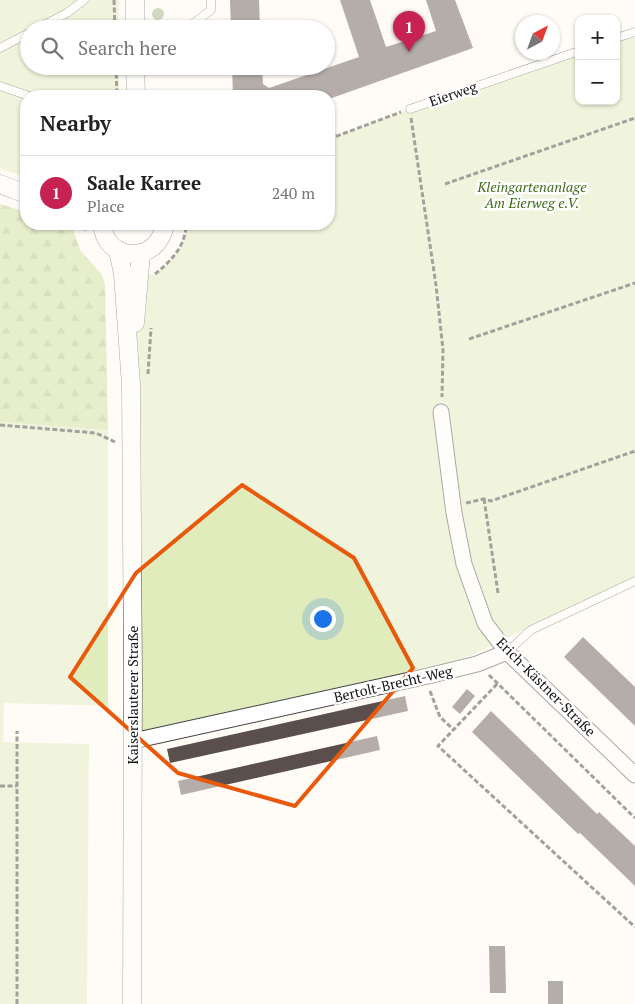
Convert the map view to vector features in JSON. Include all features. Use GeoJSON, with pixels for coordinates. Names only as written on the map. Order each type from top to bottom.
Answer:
{"type":"FeatureCollection","features":[{"type":"Feature","properties":{"kind":"street"},"geometry":{"type":"LineString","coordinates":[[135,0],[135,20]]}},
{"type":"Feature","properties":{"kind":"street"},"geometry":{"type":"LineString","coordinates":[[136,75],[136,90]]}},
{"type":"Feature","properties":{"kind":"street"},"geometry":{"type":"LineString","coordinates":[[0,183],[20,187]]}},
{"type":"Feature","properties":{"kind":"street"},"geometry":{"type":"LineString","coordinates":[[0,183],[20,191]]}},
{"type":"Feature","properties":{"kind":"street"},"geometry":{"type":"LineString","coordinates":[[100,230],[118,250],[125,253],[141,253],[151,249],[159,242],[163,230]]}},
{"type":"Feature","properties":{"kind":"street","name":"Kaiserslauterer Straße"},"geometry":{"type":"LineString","coordinates":[[118,250],[139,384]]}},
{"type":"Feature","properties":{"kind":"street","name":"Kaiserslauterer Straße"},"geometry":{"type":"LineString","coordinates":[[132,1004],[131,436],[139,384],[141,253]]}},
{"type":"Feature","properties":{"kind":"street","name":"Erich-Kästner-Straße"},"geometry":{"type":"LineString","coordinates":[[441,412],[454,513],[464,564],[485,623],[507,652],[635,775]]}},
{"type":"Feature","properties":{"kind":"street","name":"Bertolt-Brecht-Weg"},"geometry":{"type":"LineString","coordinates":[[133,741],[477,664],[507,652]]}},
{"type":"Feature","properties":{"kind":"lane"},"geometry":{"type":"LineString","coordinates":[[51,20],[84,0]]}},
{"type":"Feature","properties":{"kind":"lane"},"geometry":{"type":"LineString","coordinates":[[198,20],[211,10],[211,0]]}},
{"type":"Feature","properties":{"kind":"lane"},"geometry":{"type":"LineString","coordinates":[[620,37],[635,32]]}},
{"type":"Feature","properties":{"kind":"lane"},"geometry":{"type":"LineString","coordinates":[[0,48],[20,38]]}},
{"type":"Feature","properties":{"kind":"lane","name":"Eierweg"},"geometry":{"type":"LineString","coordinates":[[410,109],[575,52]]}},
{"type":"Feature","properties":{"kind":"lane"},"geometry":{"type":"LineString","coordinates":[[0,86],[20,93]]}},
{"type":"Feature","properties":{"kind":"lane","name":"Bertolt-Brecht-Weg"},"geometry":{"type":"LineString","coordinates":[[507,652],[531,630],[635,581]]}},
{"type":"Feature","properties":{"kind":"path"},"geometry":{"type":"LineString","coordinates":[[114,0],[115,20]]}},
{"type":"Feature","properties":{"kind":"path"},"geometry":{"type":"LineString","coordinates":[[116,75],[117,90]]}},
{"type":"Feature","properties":{"kind":"path"},"geometry":{"type":"LineString","coordinates":[[335,137],[410,109],[436,285],[443,350],[441,412]]}},
{"type":"Feature","properties":{"kind":"path"},"geometry":{"type":"LineString","coordinates":[[445,184],[635,118]]}},
{"type":"Feature","properties":{"kind":"path"},"geometry":{"type":"LineString","coordinates":[[154,275],[168,263],[182,245],[185,230]]}},
{"type":"Feature","properties":{"kind":"path"},"geometry":{"type":"LineString","coordinates":[[469,339],[635,283]]}},
{"type":"Feature","properties":{"kind":"path"},"geometry":{"type":"LineString","coordinates":[[139,384],[151,324]]}},
{"type":"Feature","properties":{"kind":"path"},"geometry":{"type":"LineString","coordinates":[[0,425],[96,433],[121,445],[131,436]]}},
{"type":"Feature","properties":{"kind":"path"},"geometry":{"type":"LineString","coordinates":[[498,593],[484,500],[491,501],[635,451]]}},
{"type":"Feature","properties":{"kind":"path"},"geometry":{"type":"LineString","coordinates":[[477,664],[635,818]]}},
{"type":"Feature","properties":{"kind":"path"},"geometry":{"type":"LineString","coordinates":[[497,684],[438,746],[635,927]]}},
{"type":"Feature","properties":{"kind":"path"},"geometry":{"type":"LineString","coordinates":[[427,685],[440,717],[454,730]]}},
{"type":"Feature","properties":{"kind":"path"},"geometry":{"type":"LineString","coordinates":[[17,731],[17,1004]]}},
{"type":"Feature","properties":{"kind":"path"},"geometry":{"type":"LineString","coordinates":[[0,786],[18,786]]}},
{"type":"Feature","properties":{"kind":"highlighted area"},"geometry":{"type":"Polygon","coordinates":[[[242,485],[354,558],[413,668],[295,806],[178,773],[70,677],[136,573],[242,485]]]}},
{"type":"Feature","properties":{"kind":"green space"},"geometry":{"type":"Polygon","coordinates":[[[0,0],[119,0],[119,20],[20,20],[20,75],[119,75],[119,90],[20,90],[20,175],[0,169],[0,0]]]}},
{"type":"Feature","properties":{"kind":"green space","name":"Kleingartenanlage Am Eierweg e.V."},"geometry":{"type":"Polygon","coordinates":[[[635,36],[635,577],[428,676],[133,741],[131,385],[139,274],[154,275],[166,265],[180,247],[185,230],[335,230],[335,137],[410,109],[575,55],[575,105],[620,105],[620,41],[635,36]]]}},
{"type":"Feature","properties":{"kind":"green space"},"geometry":{"type":"Polygon","coordinates":[[[0,204],[20,210],[20,230],[73,230],[80,250],[102,275],[105,285],[108,430],[0,422],[0,204]]]}},
{"type":"Feature","properties":{"kind":"green space"},"geometry":{"type":"Polygon","coordinates":[[[0,422],[108,430],[108,706],[4,703],[3,742],[89,744],[87,1004],[0,1004],[0,422]]]}},
{"type":"Feature","properties":{"kind":"building"},"geometry":{"type":"Polygon","coordinates":[[[230,0],[259,0],[260,20],[231,20],[230,0]]]}},
{"type":"Feature","properties":{"kind":"building"},"geometry":{"type":"Polygon","coordinates":[[[340,0],[370,0],[386,47],[436,31],[426,0],[455,0],[473,48],[335,97],[335,90],[233,90],[232,75],[262,75],[263,84],[269,88],[307,75],[335,75],[335,65],[359,57],[340,0]]]}},
{"type":"Feature","properties":{"kind":"building"},"geometry":{"type":"Polygon","coordinates":[[[583,637],[635,687],[635,726],[564,657],[583,637]]]}},
{"type":"Feature","properties":{"kind":"building"},"geometry":{"type":"Polygon","coordinates":[[[467,689],[475,696],[460,714],[452,707],[467,689]]]}},
{"type":"Feature","properties":{"kind":"building"},"geometry":{"type":"Polygon","coordinates":[[[405,696],[408,711],[170,763],[167,749],[405,696]]]}},
{"type":"Feature","properties":{"kind":"building"},"geometry":{"type":"Polygon","coordinates":[[[491,711],[597,814],[599,812],[635,846],[635,886],[472,732],[491,711]]]}},
{"type":"Feature","properties":{"kind":"building"},"geometry":{"type":"Polygon","coordinates":[[[377,736],[380,750],[181,795],[178,781],[377,736]]]}},
{"type":"Feature","properties":{"kind":"building"},"geometry":{"type":"Polygon","coordinates":[[[489,946],[505,946],[506,993],[490,993],[489,946]]]}},
{"type":"Feature","properties":{"kind":"building"},"geometry":{"type":"Polygon","coordinates":[[[548,981],[563,981],[563,1004],[548,1004],[548,981]]]}},
{"type":"Feature","properties":{"kind":"place","name":"Saale Karree"},"geometry":{"type":"Point","coordinates":[409,52]}}]}
